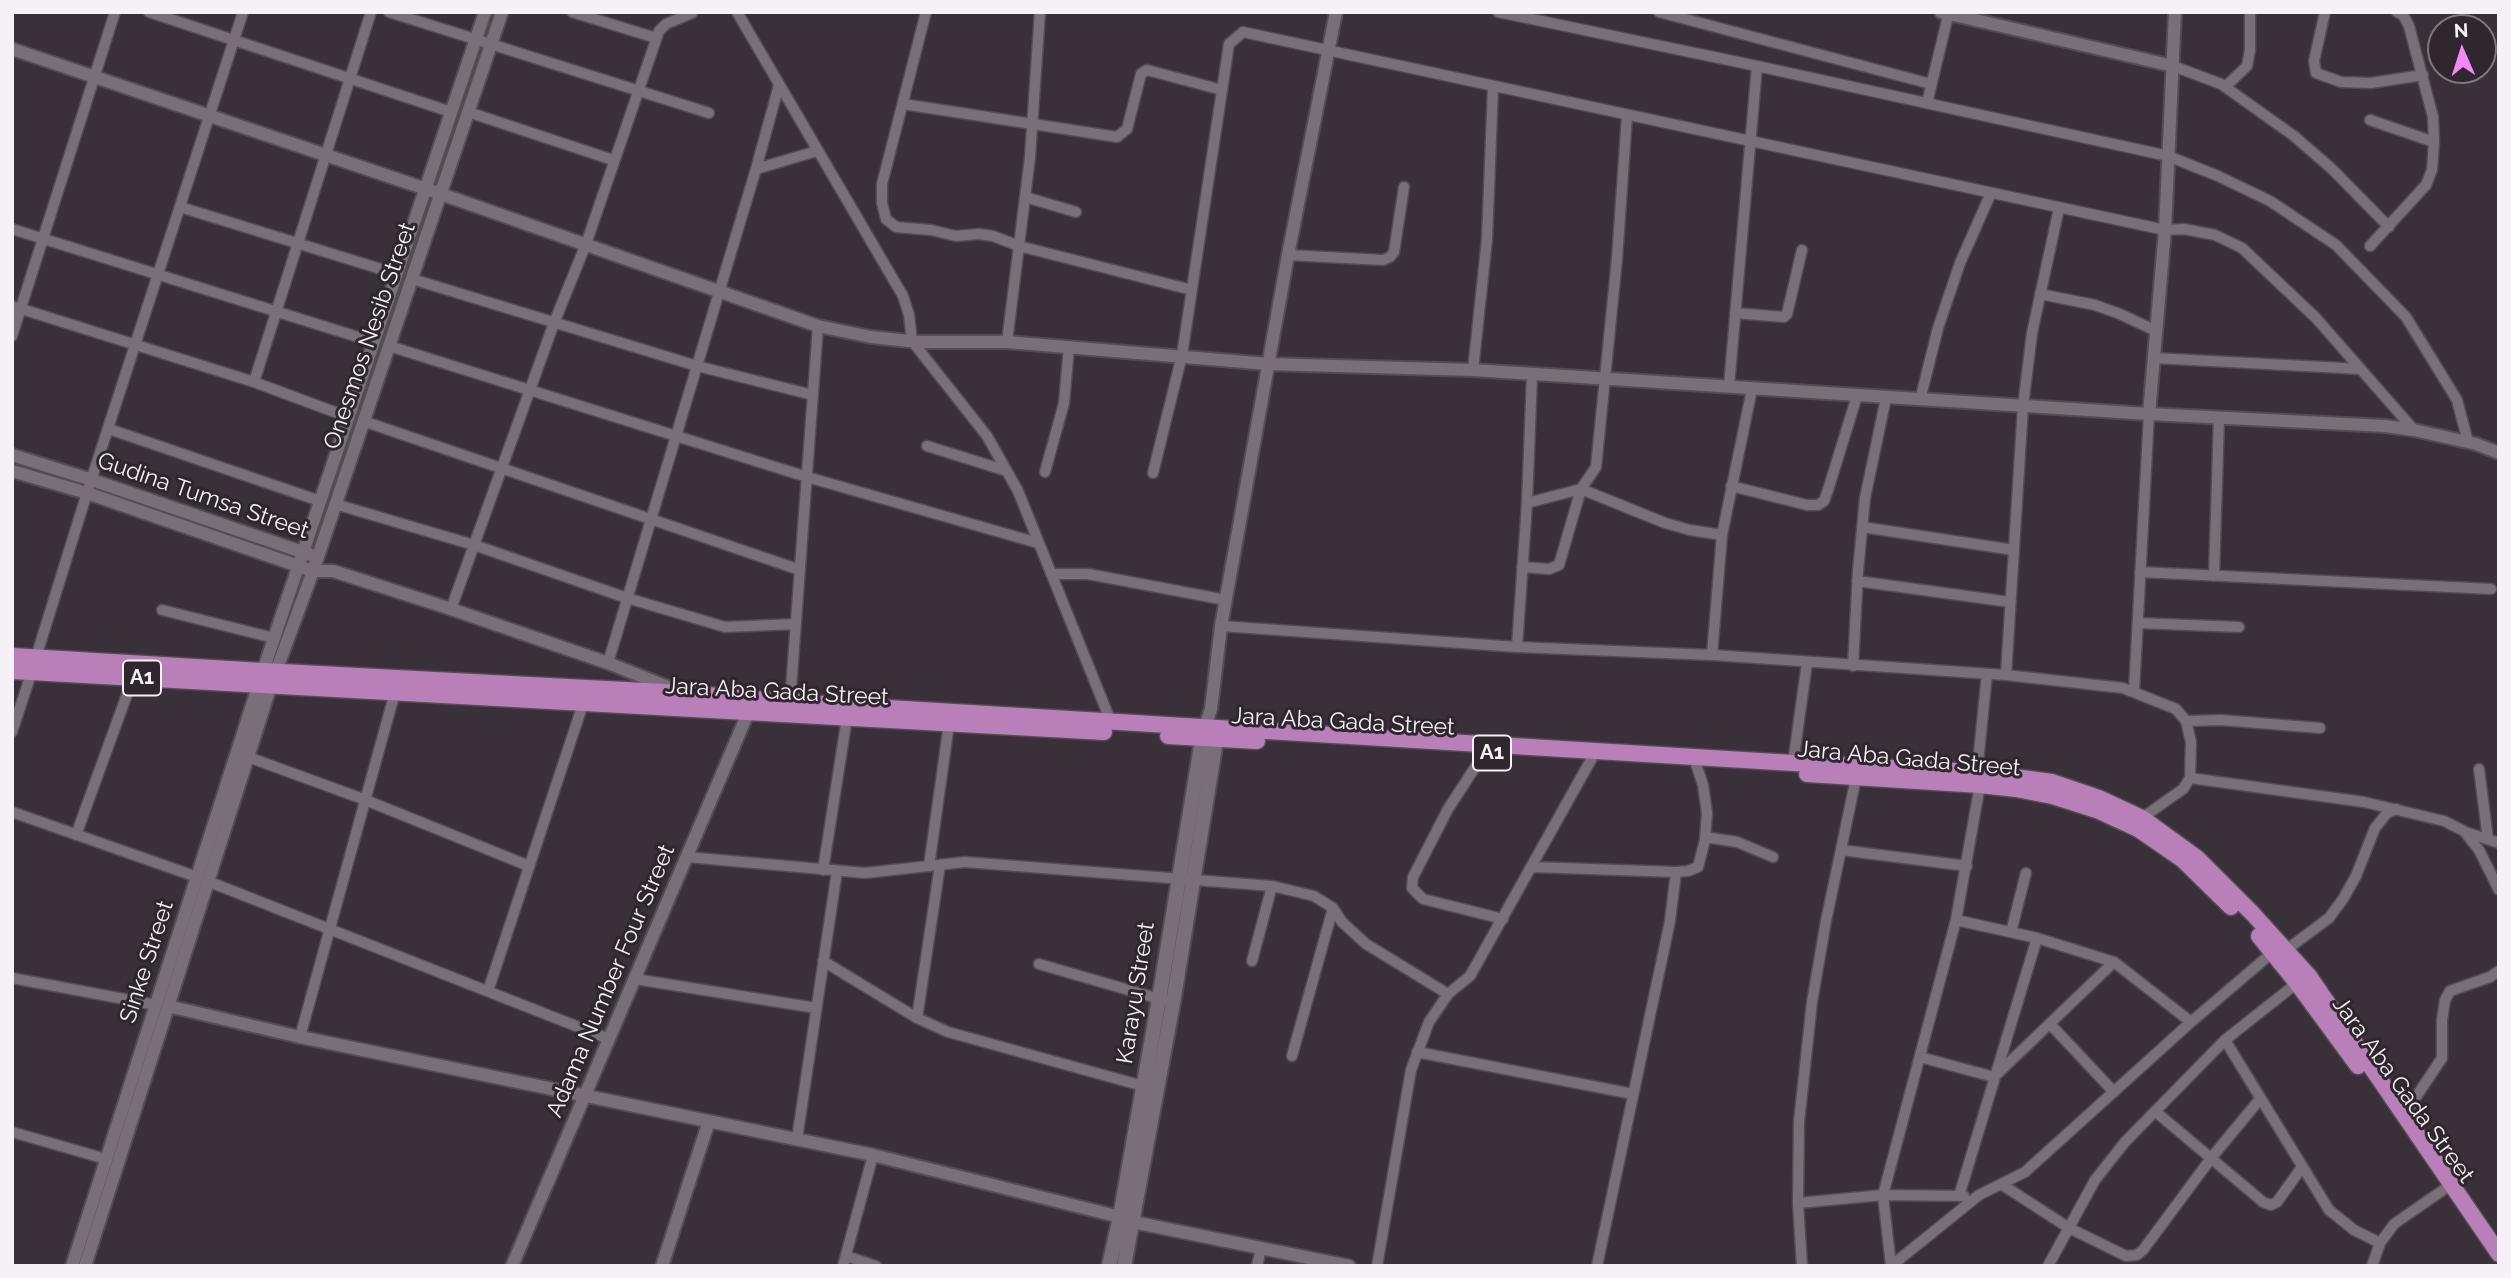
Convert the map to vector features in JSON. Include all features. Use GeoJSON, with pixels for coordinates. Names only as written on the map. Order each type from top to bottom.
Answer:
{"type":"FeatureCollection","features":[{"type":"Feature","properties":{"kind":"main road","name":"Jara Aba Gada Street"},"geometry":{"type":"LineString","coordinates":[[12,656],[34,664],[133,678],[267,679],[683,693],[1111,722],[1211,733],[1696,764],[1856,778],[1978,778],[2052,796],[2099,811],[2138,829],[2183,860],[2253,929],[2309,975],[2499,1254]]}},
{"type":"Feature","properties":{"kind":"main road","name":"Jara Aba Gada Street"},"geometry":{"type":"LineString","coordinates":[[12,671],[34,664],[583,704],[949,724],[1211,733],[1793,763],[2052,782],[2099,798],[2142,818],[2197,858],[2279,951],[2297,983],[2446,1188],[2496,1266]]}},
{"type":"Feature","properties":{"kind":"main road","name":"Karayu Street"},"geometry":{"type":"LineString","coordinates":[[1124,1266],[1126,1219],[1143,1086],[1166,1001],[1178,880],[1211,733]]}},
{"type":"Feature","properties":{"kind":"main road","name":"Karayu Street"},"geometry":{"type":"LineString","coordinates":[[1109,1266],[1126,1219],[1166,1001],[1193,881],[1211,733]]}},
{"type":"Feature","properties":{"kind":"street"},"geometry":{"type":"LineString","coordinates":[[12,336],[16,308],[43,238],[115,12]]}},
{"type":"Feature","properties":{"kind":"street"},"geometry":{"type":"LineString","coordinates":[[149,12],[451,112]]}},
{"type":"Feature","properties":{"kind":"street"},"geometry":{"type":"LineString","coordinates":[[12,732],[243,12]]}},
{"type":"Feature","properties":{"kind":"street"},"geometry":{"type":"LineString","coordinates":[[254,382],[371,12]]}},
{"type":"Feature","properties":{"kind":"street"},"geometry":{"type":"LineString","coordinates":[[389,12],[709,113]]}},
{"type":"Feature","properties":{"kind":"street","name":"Onesmos Nesib Street"},"geometry":{"type":"LineString","coordinates":[[267,679],[274,638],[485,12]]}},
{"type":"Feature","properties":{"kind":"street","name":"Onesmos Nesib Street"},"geometry":{"type":"LineString","coordinates":[[267,679],[313,571],[502,12]]}},
{"type":"Feature","properties":{"kind":"street"},"geometry":{"type":"LineString","coordinates":[[572,12],[656,38]]}},
{"type":"Feature","properties":{"kind":"street"},"geometry":{"type":"LineString","coordinates":[[737,12],[903,296],[915,341],[987,436],[1018,491],[1111,722]]}},
{"type":"Feature","properties":{"kind":"street"},"geometry":{"type":"LineString","coordinates":[[926,12],[882,184],[882,203],[886,219],[896,227],[931,230],[956,236],[993,236],[1019,246],[1192,290]]}},
{"type":"Feature","properties":{"kind":"street"},"geometry":{"type":"LineString","coordinates":[[1007,342],[1025,197],[1040,12]]}},
{"type":"Feature","properties":{"kind":"street"},"geometry":{"type":"LineString","coordinates":[[1211,733],[1211,709],[1221,626],[1288,256],[1336,12]]}},
{"type":"Feature","properties":{"kind":"street"},"geometry":{"type":"LineString","coordinates":[[1498,12],[2168,156],[2270,201],[2336,245],[2406,317],[2457,400],[2468,442]]}},
{"type":"Feature","properties":{"kind":"street"},"geometry":{"type":"LineString","coordinates":[[1659,12],[1931,84]]}},
{"type":"Feature","properties":{"kind":"street"},"geometry":{"type":"LineString","coordinates":[[2134,691],[2149,414],[2165,230],[2175,12]]}},
{"type":"Feature","properties":{"kind":"street"},"geometry":{"type":"LineString","coordinates":[[2225,87],[2247,66],[2250,50],[2250,12]]}},
{"type":"Feature","properties":{"kind":"street"},"geometry":{"type":"LineString","coordinates":[[2325,12],[2314,61],[2316,73],[2341,82],[2371,83],[2423,75]]}},
{"type":"Feature","properties":{"kind":"street"},"geometry":{"type":"LineString","coordinates":[[2370,246],[2426,185],[2432,170],[2433,117],[2409,26],[2403,15],[2397,12]]}},
{"type":"Feature","properties":{"kind":"street"},"geometry":{"type":"LineString","coordinates":[[451,609],[554,323],[586,244],[656,38],[666,24],[692,13]]}},
{"type":"Feature","properties":{"kind":"street"},"geometry":{"type":"LineString","coordinates":[[1927,103],[1947,13],[2173,65],[2225,87],[2294,136],[2332,169],[2389,227]]}},
{"type":"Feature","properties":{"kind":"street"},"geometry":{"type":"LineString","coordinates":[[1153,473],[1182,355],[1229,44],[1243,32],[2059,208],[2165,230],[2184,229],[2215,234],[2242,248],[2316,318],[2414,430]]}},
{"type":"Feature","properties":{"kind":"street"},"geometry":{"type":"LineString","coordinates":[[12,49],[586,244],[818,326],[871,337],[915,341],[1007,342],[1268,364],[1473,370],[1920,400],[2385,426],[2468,442],[2499,453]]}},
{"type":"Feature","properties":{"kind":"street"},"geometry":{"type":"LineString","coordinates":[[1729,386],[1757,66]]}},
{"type":"Feature","properties":{"kind":"street"},"geometry":{"type":"LineString","coordinates":[[903,104],[1117,137],[1128,129],[1141,74],[1147,70],[1222,90]]}},
{"type":"Feature","properties":{"kind":"street"},"geometry":{"type":"LineString","coordinates":[[608,663],[779,85]]}},
{"type":"Feature","properties":{"kind":"street"},"geometry":{"type":"LineString","coordinates":[[1473,370],[1487,239],[1493,88]]}},
{"type":"Feature","properties":{"kind":"street"},"geometry":{"type":"LineString","coordinates":[[468,112],[613,160]]}},
{"type":"Feature","properties":{"kind":"street"},"geometry":{"type":"LineString","coordinates":[[1522,567],[1549,569],[1559,565],[1581,489],[1596,467],[1627,116]]}},
{"type":"Feature","properties":{"kind":"street"},"geometry":{"type":"LineString","coordinates":[[2370,120],[2434,142]]}},
{"type":"Feature","properties":{"kind":"street"},"geometry":{"type":"LineString","coordinates":[[756,169],[817,151]]}},
{"type":"Feature","properties":{"kind":"street"},"geometry":{"type":"LineString","coordinates":[[1288,256],[1383,260],[1390,257],[1394,252],[1404,187]]}},
{"type":"Feature","properties":{"kind":"street"},"geometry":{"type":"LineString","coordinates":[[1920,400],[1938,328],[1960,263],[1991,193]]}},
{"type":"Feature","properties":{"kind":"street"},"geometry":{"type":"LineString","coordinates":[[1025,197],[1076,212]]}},
{"type":"Feature","properties":{"kind":"street"},"geometry":{"type":"LineString","coordinates":[[180,207],[397,274]]}},
{"type":"Feature","properties":{"kind":"street"},"geometry":{"type":"LineString","coordinates":[[2006,675],[2023,406],[2032,333],[2059,208]]}},
{"type":"Feature","properties":{"kind":"street"},"geometry":{"type":"LineString","coordinates":[[12,229],[374,342]]}},
{"type":"Feature","properties":{"kind":"street"},"geometry":{"type":"LineString","coordinates":[[1735,313],[1784,317],[1787,314],[1802,250]]}},
{"type":"Feature","properties":{"kind":"street"},"geometry":{"type":"LineString","coordinates":[[411,279],[697,366],[813,395]]}},
{"type":"Feature","properties":{"kind":"street"},"geometry":{"type":"LineString","coordinates":[[2040,294],[2095,305],[2156,331]]}},
{"type":"Feature","properties":{"kind":"street"},"geometry":{"type":"LineString","coordinates":[[16,308],[254,382],[348,417]]}},
{"type":"Feature","properties":{"kind":"street"},"geometry":{"type":"LineString","coordinates":[[790,702],[818,326]]}},
{"type":"Feature","properties":{"kind":"street"},"geometry":{"type":"LineString","coordinates":[[389,346],[807,477],[1038,543]]}},
{"type":"Feature","properties":{"kind":"street"},"geometry":{"type":"LineString","coordinates":[[1045,472],[1065,403],[1069,347]]}},
{"type":"Feature","properties":{"kind":"street"},"geometry":{"type":"LineString","coordinates":[[2154,358],[2361,369]]}},
{"type":"Feature","properties":{"kind":"street"},"geometry":{"type":"LineString","coordinates":[[1517,647],[1532,375]]}},
{"type":"Feature","properties":{"kind":"street"},"geometry":{"type":"LineString","coordinates":[[1712,655],[1722,535],[1752,389]]}},
{"type":"Feature","properties":{"kind":"street"},"geometry":{"type":"LineString","coordinates":[[1731,486],[1807,505],[1818,505],[1824,501],[1857,396]]}},
{"type":"Feature","properties":{"kind":"street"},"geometry":{"type":"LineString","coordinates":[[1853,666],[1857,580],[1866,498],[1886,397]]}},
{"type":"Feature","properties":{"kind":"street"},"geometry":{"type":"LineString","coordinates":[[2214,576],[2219,418]]}},
{"type":"Feature","properties":{"kind":"street"},"geometry":{"type":"LineString","coordinates":[[363,421],[800,570]]}},
{"type":"Feature","properties":{"kind":"street"},"geometry":{"type":"LineString","coordinates":[[108,429],[320,501]]}},
{"type":"Feature","properties":{"kind":"street"},"geometry":{"type":"LineString","coordinates":[[927,446],[1007,471]]}},
{"type":"Feature","properties":{"kind":"street","name":"Gudina Tumsa Street"},"geometry":{"type":"LineString","coordinates":[[12,455],[317,557],[333,571]]}},
{"type":"Feature","properties":{"kind":"street","name":"Gudina Tumsa Street"},"geometry":{"type":"LineString","coordinates":[[12,471],[87,493],[313,571],[333,571]]}},
{"type":"Feature","properties":{"kind":"street"},"geometry":{"type":"LineString","coordinates":[[1527,503],[1581,489],[1665,523],[1722,535]]}},
{"type":"Feature","properties":{"kind":"street"},"geometry":{"type":"LineString","coordinates":[[335,504],[474,545],[628,598],[725,627],[796,624]]}},
{"type":"Feature","properties":{"kind":"street"},"geometry":{"type":"LineString","coordinates":[[1863,527],[2014,550]]}},
{"type":"Feature","properties":{"kind":"street"},"geometry":{"type":"LineString","coordinates":[[333,571],[608,663],[683,693]]}},
{"type":"Feature","properties":{"kind":"street"},"geometry":{"type":"LineString","coordinates":[[2140,572],[2491,589]]}},
{"type":"Feature","properties":{"kind":"street"},"geometry":{"type":"LineString","coordinates":[[1051,574],[1088,574],[1226,600]]}},
{"type":"Feature","properties":{"kind":"street"},"geometry":{"type":"LineString","coordinates":[[1857,580],[2010,603]]}},
{"type":"Feature","properties":{"kind":"street"},"geometry":{"type":"LineString","coordinates":[[162,610],[274,638]]}},
{"type":"Feature","properties":{"kind":"street"},"geometry":{"type":"LineString","coordinates":[[2138,623],[2239,627]]}},
{"type":"Feature","properties":{"kind":"street"},"geometry":{"type":"LineString","coordinates":[[1221,626],[1517,647],[1712,655],[2006,675],[2134,691],[2176,709],[2186,721],[2191,742],[2190,778],[2183,789],[2142,818]]}},
{"type":"Feature","properties":{"kind":"street"},"geometry":{"type":"LineString","coordinates":[[1793,763],[1807,663]]}},
{"type":"Feature","properties":{"kind":"street"},"geometry":{"type":"LineString","coordinates":[[1891,1266],[1883,1195],[1956,920],[1978,778],[1987,674]]}},
{"type":"Feature","properties":{"kind":"street"},"geometry":{"type":"LineString","coordinates":[[76,835],[133,678]]}},
{"type":"Feature","properties":{"kind":"street","name":"Sinke Street"},"geometry":{"type":"LineString","coordinates":[[202,879],[248,757],[267,679]]}},
{"type":"Feature","properties":{"kind":"street","name":"Sinke Street"},"geometry":{"type":"LineString","coordinates":[[85,1266],[162,1006],[267,679]]}},
{"type":"Feature","properties":{"kind":"street"},"geometry":{"type":"LineString","coordinates":[[300,1037],[363,799],[395,692]]}},
{"type":"Feature","properties":{"kind":"street"},"geometry":{"type":"LineString","coordinates":[[488,991],[583,704]]}},
{"type":"Feature","properties":{"kind":"street","name":"Adama Number Four Street"},"geometry":{"type":"LineString","coordinates":[[512,1266],[748,713]]}},
{"type":"Feature","properties":{"kind":"street"},"geometry":{"type":"LineString","coordinates":[[823,870],[847,718]]}},
{"type":"Feature","properties":{"kind":"street"},"geometry":{"type":"LineString","coordinates":[[2186,721],[2221,720],[2320,728]]}},
{"type":"Feature","properties":{"kind":"street"},"geometry":{"type":"LineString","coordinates":[[917,1018],[949,724]]}},
{"type":"Feature","properties":{"kind":"street"},"geometry":{"type":"LineString","coordinates":[[1485,752],[1448,809],[1413,877],[1412,888],[1423,899],[1503,919]]}},
{"type":"Feature","properties":{"kind":"street"},"geometry":{"type":"LineString","coordinates":[[248,757],[363,799],[529,866]]}},
{"type":"Feature","properties":{"kind":"street"},"geometry":{"type":"LineString","coordinates":[[1377,1266],[1411,1070],[1429,1023],[1448,994],[1470,976],[1592,758]]}},
{"type":"Feature","properties":{"kind":"street"},"geometry":{"type":"LineString","coordinates":[[1532,867],[1676,872],[1698,867],[1707,813],[1703,785],[1696,764]]}},
{"type":"Feature","properties":{"kind":"street"},"geometry":{"type":"LineString","coordinates":[[2479,769],[2494,841]]}},
{"type":"Feature","properties":{"kind":"street"},"geometry":{"type":"LineString","coordinates":[[1802,1266],[1798,1203],[1799,1122],[1812,1002],[1856,778]]}},
{"type":"Feature","properties":{"kind":"street"},"geometry":{"type":"LineString","coordinates":[[2190,778],[2316,794],[2396,809],[2444,821],[2494,841]]}},
{"type":"Feature","properties":{"kind":"street"},"geometry":{"type":"LineString","coordinates":[[1891,1266],[1979,1195],[2025,1172],[2191,1022],[2279,951],[2329,918],[2356,876],[2375,828],[2387,813],[2396,809]]}},
{"type":"Feature","properties":{"kind":"street"},"geometry":{"type":"LineString","coordinates":[[12,812],[202,879],[609,1039]]}},
{"type":"Feature","properties":{"kind":"street"},"geometry":{"type":"LineString","coordinates":[[2464,831],[2479,850],[2499,890]]}},
{"type":"Feature","properties":{"kind":"street"},"geometry":{"type":"LineString","coordinates":[[1705,837],[1737,842],[1773,857]]}},
{"type":"Feature","properties":{"kind":"street"},"geometry":{"type":"LineString","coordinates":[[1841,850],[1966,866]]}},
{"type":"Feature","properties":{"kind":"street"},"geometry":{"type":"LineString","coordinates":[[687,857],[865,873],[965,862],[1272,886],[1314,896],[1333,908],[1342,922],[1366,944],[1448,994]]}},
{"type":"Feature","properties":{"kind":"street"},"geometry":{"type":"LineString","coordinates":[[797,1139],[837,871]]}},
{"type":"Feature","properties":{"kind":"street"},"geometry":{"type":"LineString","coordinates":[[1597,1266],[1670,921],[1676,872]]}},
{"type":"Feature","properties":{"kind":"street"},"geometry":{"type":"LineString","coordinates":[[2011,932],[2026,873]]}},
{"type":"Feature","properties":{"kind":"street"},"geometry":{"type":"LineString","coordinates":[[1252,961],[1272,886]]}},
{"type":"Feature","properties":{"kind":"street"},"geometry":{"type":"LineString","coordinates":[[1292,1056],[1333,908]]}},
{"type":"Feature","properties":{"kind":"street"},"geometry":{"type":"LineString","coordinates":[[1956,920],[2037,938],[2114,962],[2191,1022]]}},
{"type":"Feature","properties":{"kind":"street"},"geometry":{"type":"LineString","coordinates":[[1959,1196],[2037,938]]}},
{"type":"Feature","properties":{"kind":"street"},"geometry":{"type":"LineString","coordinates":[[823,961],[917,1018],[948,1032],[1143,1086]]}},
{"type":"Feature","properties":{"kind":"street"},"geometry":{"type":"LineString","coordinates":[[1994,1077],[2114,962]]}},
{"type":"Feature","properties":{"kind":"street"},"geometry":{"type":"LineString","coordinates":[[1039,964],[1166,1001]]}},
{"type":"Feature","properties":{"kind":"street"},"geometry":{"type":"LineString","coordinates":[[2404,1115],[2442,1058],[2442,1020],[2445,1000],[2450,991],[2490,977],[2499,971]]}},
{"type":"Feature","properties":{"kind":"street"},"geometry":{"type":"LineString","coordinates":[[12,978],[162,1006],[585,1097],[873,1155],[1126,1219],[1349,1266]]}},
{"type":"Feature","properties":{"kind":"street"},"geometry":{"type":"LineString","coordinates":[[635,979],[816,1008]]}},
{"type":"Feature","properties":{"kind":"street"},"geometry":{"type":"LineString","coordinates":[[2048,1266],[2095,1180],[2125,1142],[2225,1040],[2297,983]]}},
{"type":"Feature","properties":{"kind":"street","name":"Sinke Street"},"geometry":{"type":"LineString","coordinates":[[72,1266],[106,1159],[162,1006]]}},
{"type":"Feature","properties":{"kind":"street"},"geometry":{"type":"LineString","coordinates":[[2050,1024],[2114,1091]]}},
{"type":"Feature","properties":{"kind":"street"},"geometry":{"type":"LineString","coordinates":[[2225,1040],[2329,1210],[2354,1230],[2380,1243]]}},
{"type":"Feature","properties":{"kind":"street"},"geometry":{"type":"LineString","coordinates":[[1417,1052],[1633,1094]]}},
{"type":"Feature","properties":{"kind":"street"},"geometry":{"type":"LineString","coordinates":[[1920,1057],[1994,1077]]}},
{"type":"Feature","properties":{"kind":"street"},"geometry":{"type":"LineString","coordinates":[[2001,1184],[2069,1228],[2126,1256],[2137,1255],[2260,1099]]}},
{"type":"Feature","properties":{"kind":"street"},"geometry":{"type":"LineString","coordinates":[[2156,1112],[2263,1202],[2270,1205],[2277,1202],[2302,1167]]}},
{"type":"Feature","properties":{"kind":"street"},"geometry":{"type":"LineString","coordinates":[[662,1266],[709,1121]]}},
{"type":"Feature","properties":{"kind":"street"},"geometry":{"type":"LineString","coordinates":[[12,1132],[106,1159]]}},
{"type":"Feature","properties":{"kind":"street"},"geometry":{"type":"LineString","coordinates":[[873,1155],[844,1261],[876,1266]]}},
{"type":"Feature","properties":{"kind":"street"},"geometry":{"type":"LineString","coordinates":[[2372,1266],[2380,1243],[2394,1224],[2446,1188]]}},
{"type":"Feature","properties":{"kind":"street"},"geometry":{"type":"LineString","coordinates":[[1798,1203],[1883,1195],[1979,1195]]}},
{"type":"Feature","properties":{"kind":"street"},"geometry":{"type":"LineString","coordinates":[[1257,1266],[1261,1249]]}}]}
